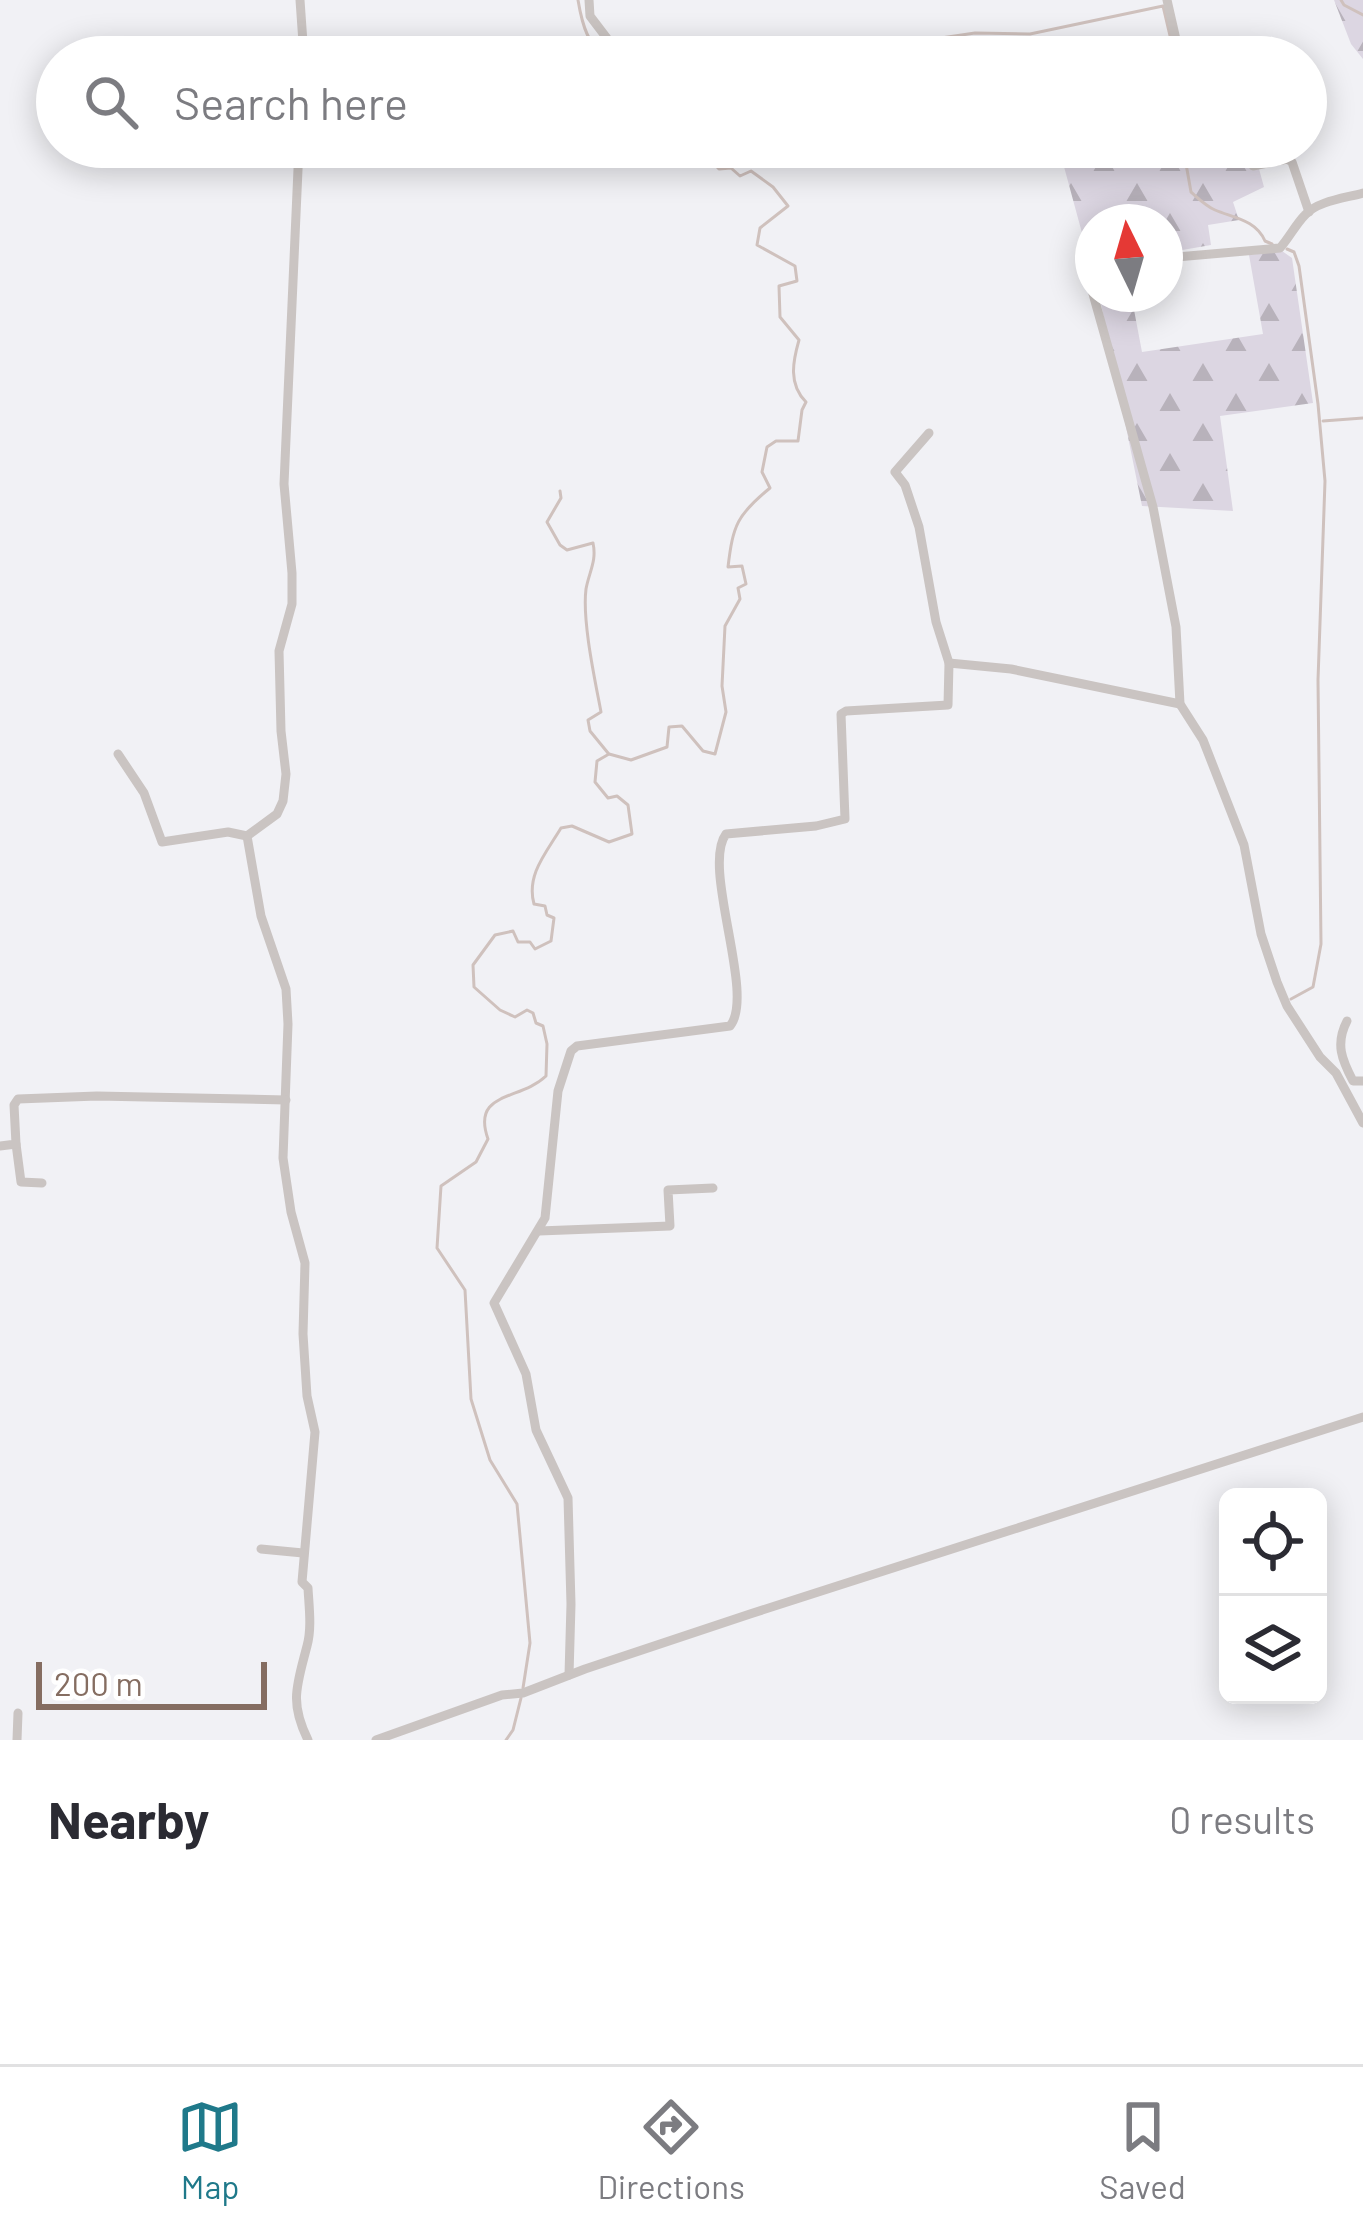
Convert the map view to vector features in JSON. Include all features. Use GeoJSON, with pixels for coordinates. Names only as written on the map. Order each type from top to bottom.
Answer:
{"type":"FeatureCollection","features":[{"type":"Feature","properties":{"kind":"street"},"geometry":{"type":"LineString","coordinates":[[300,0],[303,36]]}},
{"type":"Feature","properties":{"kind":"street"},"geometry":{"type":"LineString","coordinates":[[589,0],[590,16],[605,36]]}},
{"type":"Feature","properties":{"kind":"street"},"geometry":{"type":"LineString","coordinates":[[1167,0],[1175,36]]}},
{"type":"Feature","properties":{"kind":"street"},"geometry":{"type":"LineString","coordinates":[[118,754],[144,793],[163,842],[228,832],[247,836],[277,814],[283,801],[286,774],[279,651],[292,604],[284,484],[298,168]]}},
{"type":"Feature","properties":{"kind":"street"},"geometry":{"type":"LineString","coordinates":[[1294,168],[1309,212]]}},
{"type":"Feature","properties":{"kind":"street"},"geometry":{"type":"LineString","coordinates":[[1183,256],[1280,248],[1316,207],[1363,193]]}},
{"type":"Feature","properties":{"kind":"street"},"geometry":{"type":"LineString","coordinates":[[1098,312],[1153,507],[1176,627],[1180,704],[1203,740],[1244,845],[1261,934],[1282,994],[1320,1057],[1358,1101],[1363,1123]]}},
{"type":"Feature","properties":{"kind":"street"},"geometry":{"type":"LineString","coordinates":[[569,1675],[568,1498],[536,1430],[526,1374],[494,1303],[545,1218],[558,1091],[571,1052],[578,1046],[735,1022],[722,839],[726,834],[845,819],[841,714],[854,709],[948,705],[949,663],[936,622],[919,527],[902,477],[895,472],[929,433]]}},
{"type":"Feature","properties":{"kind":"street"},"geometry":{"type":"LineString","coordinates":[[949,663],[1011,669],[1180,704]]}},
{"type":"Feature","properties":{"kind":"street"},"geometry":{"type":"LineString","coordinates":[[247,836],[261,916],[286,989],[283,1159],[304,1263],[307,1396],[315,1432],[302,1582],[308,1588],[310,1618],[308,1644],[299,1668],[296,1717],[308,1740]]}},
{"type":"Feature","properties":{"kind":"street"},"geometry":{"type":"LineString","coordinates":[[1347,1021],[1340,1038],[1341,1056],[1353,1082],[1362,1082]]}},
{"type":"Feature","properties":{"kind":"street"},"geometry":{"type":"LineString","coordinates":[[1344,1089],[1362,1082]]}},
{"type":"Feature","properties":{"kind":"street"},"geometry":{"type":"LineString","coordinates":[[42,1183],[21,1182],[14,1105],[18,1099],[286,1100]]}},
{"type":"Feature","properties":{"kind":"street"},"geometry":{"type":"LineString","coordinates":[[0,1146],[16,1144]]}},
{"type":"Feature","properties":{"kind":"street"},"geometry":{"type":"LineString","coordinates":[[539,1231],[670,1226],[668,1190],[713,1189]]}},
{"type":"Feature","properties":{"kind":"street"},"geometry":{"type":"LineString","coordinates":[[376,1740],[1363,1417]]}},
{"type":"Feature","properties":{"kind":"street"},"geometry":{"type":"LineString","coordinates":[[262,1549],[303,1553]]}},
{"type":"Feature","properties":{"kind":"street"},"geometry":{"type":"LineString","coordinates":[[17,1740],[18,1713]]}},
{"type":"Feature","properties":{"kind":"green space"},"geometry":{"type":"Polygon","coordinates":[[[1334,0],[1363,0],[1363,59],[1351,44],[1334,0]]]}},
{"type":"Feature","properties":{"kind":"green space"},"geometry":{"type":"Polygon","coordinates":[[[1064,168],[1259,168],[1264,187],[1233,202],[1239,220],[1208,225],[1211,245],[1183,250],[1183,204],[1075,207],[1064,168]]]}},
{"type":"Feature","properties":{"kind":"green space"},"geometry":{"type":"Polygon","coordinates":[[[1282,251],[1292,258],[1313,403],[1220,416],[1233,511],[1142,506],[1103,312],[1134,312],[1142,352],[1263,334],[1249,255],[1282,251]]]}},
{"type":"Feature","properties":{"kind":"waterway"},"geometry":{"type":"LineString","coordinates":[[578,0],[589,36]]}},
{"type":"Feature","properties":{"kind":"waterway"},"geometry":{"type":"LineString","coordinates":[[1341,0],[1363,15]]}},
{"type":"Feature","properties":{"kind":"waterway"},"geometry":{"type":"LineString","coordinates":[[955,36],[1030,34],[1163,6],[1170,36]]}},
{"type":"Feature","properties":{"kind":"waterway"},"geometry":{"type":"LineString","coordinates":[[718,168],[731,168]]}},
{"type":"Feature","properties":{"kind":"waterway"},"geometry":{"type":"LineString","coordinates":[[523,1688],[530,1643],[517,1504],[490,1460],[471,1399],[465,1290],[437,1248],[441,1186],[476,1162],[488,1139],[486,1112],[492,1105],[546,1076],[543,1026],[527,1010],[515,1017],[500,1010],[474,987],[473,965],[495,935],[513,931],[518,942],[530,942],[535,949],[551,941],[554,918],[547,915],[545,906],[534,904],[532,893],[539,864],[561,828],[572,826],[609,842],[632,834],[628,805],[617,796],[608,798],[595,782],[597,761],[609,754],[631,760],[667,747],[669,727],[682,726],[703,751],[715,754],[726,712],[722,686],[725,626],[740,599],[738,588],[746,584],[742,566],[728,567],[732,541],[738,522],[770,488],[762,472],[767,447],[776,441],[798,441],[806,402],[794,380],[799,340],[780,317],[779,286],[797,281],[795,266],[757,245],[760,228],[788,206],[751,171],[740,176],[731,168]]}},
{"type":"Feature","properties":{"kind":"waterway"},"geometry":{"type":"LineString","coordinates":[[1187,168],[1191,192],[1212,208],[1250,224],[1272,244]]}},
{"type":"Feature","properties":{"kind":"waterway"},"geometry":{"type":"LineString","coordinates":[[1287,249],[1294,252],[1299,266],[1325,481],[1318,680],[1321,944],[1313,987],[1291,999]]}},
{"type":"Feature","properties":{"kind":"waterway"},"geometry":{"type":"LineString","coordinates":[[1323,421],[1363,418]]}},
{"type":"Feature","properties":{"kind":"waterway"},"geometry":{"type":"LineString","coordinates":[[560,491],[561,498],[547,522],[560,545],[567,550],[593,543],[586,617],[601,712],[588,720],[590,731],[608,753]]}},
{"type":"Feature","properties":{"kind":"waterway"},"geometry":{"type":"LineString","coordinates":[[506,1740],[521,1698]]}}]}
